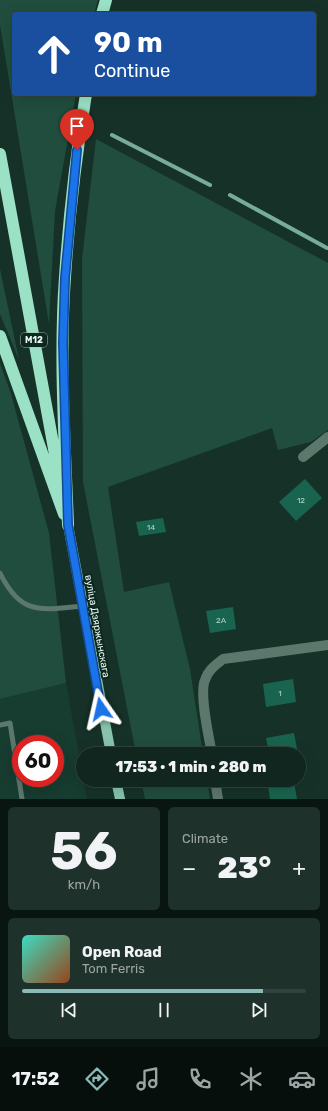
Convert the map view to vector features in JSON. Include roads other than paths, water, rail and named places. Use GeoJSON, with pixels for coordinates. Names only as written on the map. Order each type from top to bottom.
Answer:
{"type":"FeatureCollection","features":[{"type":"Feature","properties":{"kind":"highway"},"geometry":{"type":"LineString","coordinates":[[103,12],[106,0]]}},
{"type":"Feature","properties":{"kind":"highway","name":"М12"},"geometry":{"type":"LineString","coordinates":[[68,525],[63,343],[65,278],[75,164],[86,96]]}},
{"type":"Feature","properties":{"kind":"highway","name":"М12"},"geometry":{"type":"LineString","coordinates":[[0,154],[68,525]]}},
{"type":"Feature","properties":{"kind":"highway","name":"М12"},"geometry":{"type":"LineString","coordinates":[[0,336],[68,525]]}},
{"type":"Feature","properties":{"kind":"main road","name":"вуліца Дзяржынскага"},"geometry":{"type":"LineString","coordinates":[[68,525],[110,747]]}},
{"type":"Feature","properties":{"kind":"main road"},"geometry":{"type":"LineString","coordinates":[[117,787],[120,799]]}},
{"type":"Feature","properties":{"kind":"street"},"geometry":{"type":"LineString","coordinates":[[303,457],[328,437]]}},
{"type":"Feature","properties":{"kind":"street"},"geometry":{"type":"LineString","coordinates":[[211,747],[203,692],[204,681],[208,673],[223,659],[328,645]]}},
{"type":"Feature","properties":{"kind":"street"},"geometry":{"type":"LineString","coordinates":[[216,787],[218,799]]}},
{"type":"Feature","properties":{"kind":"lane"},"geometry":{"type":"LineString","coordinates":[[0,573],[8,589],[16,599],[30,606],[44,610],[82,606]]}},
{"type":"Feature","properties":{"kind":"lane"},"geometry":{"type":"LineString","coordinates":[[0,725],[10,723],[22,799]]}},
{"type":"Feature","properties":{"kind":"waterway"},"geometry":{"type":"LineString","coordinates":[[112,135],[210,185]]}},
{"type":"Feature","properties":{"kind":"waterway"},"geometry":{"type":"LineString","coordinates":[[230,195],[327,248]]}}]}
